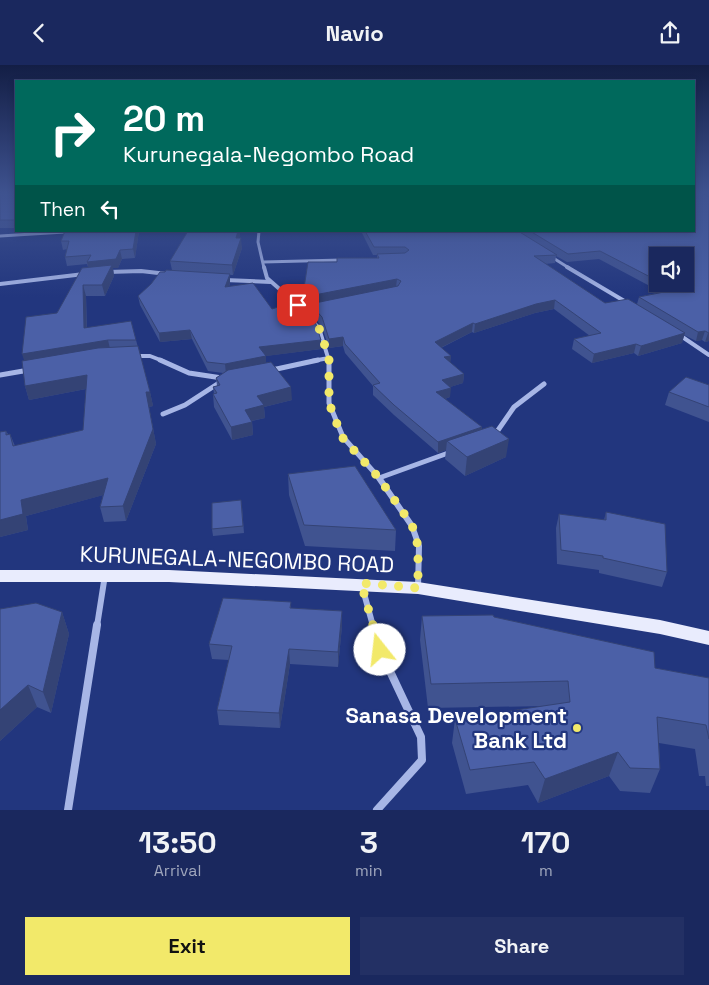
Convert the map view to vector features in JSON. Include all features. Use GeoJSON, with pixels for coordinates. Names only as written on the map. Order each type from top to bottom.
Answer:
{"type":"FeatureCollection","features":[{"type":"Feature","properties":{"kind":"main road","name":"KURUNEGALA-NEGOMBO ROAD"},"geometry":{"type":"LineString","coordinates":[[0,576],[105,575],[361,583],[418,588],[660,627],[709,638]]}},
{"type":"Feature","properties":{"kind":"street"},"geometry":{"type":"LineString","coordinates":[[0,236],[43,232]]}},
{"type":"Feature","properties":{"kind":"street"},"geometry":{"type":"LineString","coordinates":[[259,232],[258,242],[267,278],[303,310]]}},
{"type":"Feature","properties":{"kind":"street"},"geometry":{"type":"LineString","coordinates":[[543,251],[634,307]]}},
{"type":"Feature","properties":{"kind":"street"},"geometry":{"type":"LineString","coordinates":[[263,262],[348,260]]}},
{"type":"Feature","properties":{"kind":"street"},"geometry":{"type":"LineString","coordinates":[[105,272],[141,271],[173,275]]}},
{"type":"Feature","properties":{"kind":"street"},"geometry":{"type":"LineString","coordinates":[[0,285],[88,273]]}},
{"type":"Feature","properties":{"kind":"street"},"geometry":{"type":"LineString","coordinates":[[216,279],[272,282]]}},
{"type":"Feature","properties":{"kind":"street"},"geometry":{"type":"LineString","coordinates":[[308,316],[319,328],[329,358],[329,403],[342,437],[379,478],[412,525],[418,546],[418,588]]}},
{"type":"Feature","properties":{"kind":"street"},"geometry":{"type":"LineString","coordinates":[[676,333],[709,355]]}},
{"type":"Feature","properties":{"kind":"street"},"geometry":{"type":"LineString","coordinates":[[132,356],[150,356],[189,373],[226,378],[185,405],[163,414]]}},
{"type":"Feature","properties":{"kind":"street"},"geometry":{"type":"LineString","coordinates":[[262,372],[329,358]]}},
{"type":"Feature","properties":{"kind":"street"},"geometry":{"type":"LineString","coordinates":[[0,375],[38,369]]}},
{"type":"Feature","properties":{"kind":"street"},"geometry":{"type":"LineString","coordinates":[[492,438],[502,430],[507,416],[517,405],[544,383]]}},
{"type":"Feature","properties":{"kind":"street"},"geometry":{"type":"LineString","coordinates":[[379,478],[454,451]]}},
{"type":"Feature","properties":{"kind":"street"},"geometry":{"type":"LineString","coordinates":[[68,810],[105,575]]}},
{"type":"Feature","properties":{"kind":"street"},"geometry":{"type":"LineString","coordinates":[[361,583],[380,650],[421,737],[422,760],[377,810]]}},
{"type":"Feature","properties":{"kind":"building"},"geometry":{"type":"Polygon","coordinates":[[[695,227],[709,227],[709,333],[705,331],[698,332],[639,297],[664,292],[694,292],[694,247],[649,247],[649,276],[600,251],[568,254],[532,232],[695,232],[695,227]]]}},
{"type":"Feature","properties":{"kind":"building"},"geometry":{"type":"Polygon","coordinates":[[[65,232],[136,232],[133,249],[120,250],[116,259],[87,262],[91,255],[65,257],[69,241],[61,241],[65,232]]]}},
{"type":"Feature","properties":{"kind":"building"},"geometry":{"type":"Polygon","coordinates":[[[187,232],[238,232],[236,238],[241,238],[232,265],[170,261],[187,232]]]}},
{"type":"Feature","properties":{"kind":"building"},"geometry":{"type":"Polygon","coordinates":[[[366,232],[520,232],[557,255],[534,256],[605,303],[628,299],[685,333],[641,346],[636,344],[594,354],[574,339],[601,333],[555,300],[536,304],[475,324],[473,323],[435,342],[451,356],[444,357],[464,374],[442,380],[451,388],[436,392],[482,427],[438,442],[373,385],[380,383],[345,344],[343,337],[329,339],[322,317],[310,304],[398,286],[401,281],[397,279],[304,297],[301,294],[304,288],[308,262],[337,262],[337,258],[379,258],[377,254],[405,253],[409,250],[405,247],[374,247],[366,232]]]}},
{"type":"Feature","properties":{"kind":"building"},"geometry":{"type":"Polygon","coordinates":[[[112,265],[102,285],[83,285],[84,328],[131,321],[136,340],[108,340],[22,354],[26,317],[57,313],[82,268],[112,265]]]}},
{"type":"Feature","properties":{"kind":"building"},"geometry":{"type":"Polygon","coordinates":[[[166,270],[230,274],[225,287],[253,283],[272,309],[297,301],[315,321],[321,340],[259,347],[266,356],[225,364],[207,362],[190,330],[159,333],[138,296],[160,272],[165,272],[166,270]]]}},
{"type":"Feature","properties":{"kind":"building"},"geometry":{"type":"Polygon","coordinates":[[[138,346],[150,392],[146,392],[153,429],[123,506],[100,507],[108,478],[21,500],[23,514],[0,520],[0,432],[6,431],[6,435],[10,434],[13,446],[83,430],[87,375],[25,386],[22,361],[98,348],[138,346]]]}},
{"type":"Feature","properties":{"kind":"building"},"geometry":{"type":"Polygon","coordinates":[[[271,362],[291,387],[257,396],[264,405],[245,410],[252,422],[231,427],[213,394],[217,393],[213,387],[220,385],[216,378],[228,370],[271,362]]]}},
{"type":"Feature","properties":{"kind":"building"},"geometry":{"type":"Polygon","coordinates":[[[686,377],[709,385],[709,407],[669,392],[686,377]]]}},
{"type":"Feature","properties":{"kind":"building"},"geometry":{"type":"Polygon","coordinates":[[[492,426],[509,439],[467,457],[447,441],[492,426]]]}},
{"type":"Feature","properties":{"kind":"building"},"geometry":{"type":"Polygon","coordinates":[[[355,466],[396,530],[304,525],[288,474],[355,466]]]}},
{"type":"Feature","properties":{"kind":"building"},"geometry":{"type":"Polygon","coordinates":[[[241,500],[243,526],[212,529],[212,503],[241,500]]]}},
{"type":"Feature","properties":{"kind":"building"},"geometry":{"type":"Polygon","coordinates":[[[606,512],[665,524],[667,572],[603,558],[603,556],[561,550],[559,514],[606,520],[606,512]]]}},
{"type":"Feature","properties":{"kind":"building"},"geometry":{"type":"Polygon","coordinates":[[[223,598],[291,602],[290,608],[342,611],[338,652],[289,649],[279,713],[217,710],[232,646],[209,644],[223,598]]]}},
{"type":"Feature","properties":{"kind":"building"},"geometry":{"type":"Polygon","coordinates":[[[36,603],[62,612],[43,692],[28,685],[0,710],[0,609],[36,603]]]}},
{"type":"Feature","properties":{"kind":"building"},"geometry":{"type":"Polygon","coordinates":[[[493,615],[494,617],[654,652],[655,668],[709,678],[709,739],[706,725],[657,717],[660,769],[630,768],[618,752],[545,779],[534,762],[470,770],[455,719],[570,702],[568,681],[431,684],[422,616],[493,615]]]}},
{"type":"Feature","properties":{"kind":"place","name":"Sanasa Development Bank Ltd"},"geometry":{"type":"Point","coordinates":[577,728]}},
{"type":"Feature","properties":{"kind":"route"},"geometry":{"type":"LineString","coordinates":[[298,305],[319,328],[329,358],[329,403],[342,437],[379,478],[412,525],[418,546],[418,588],[361,583],[380,650]]}}]}
